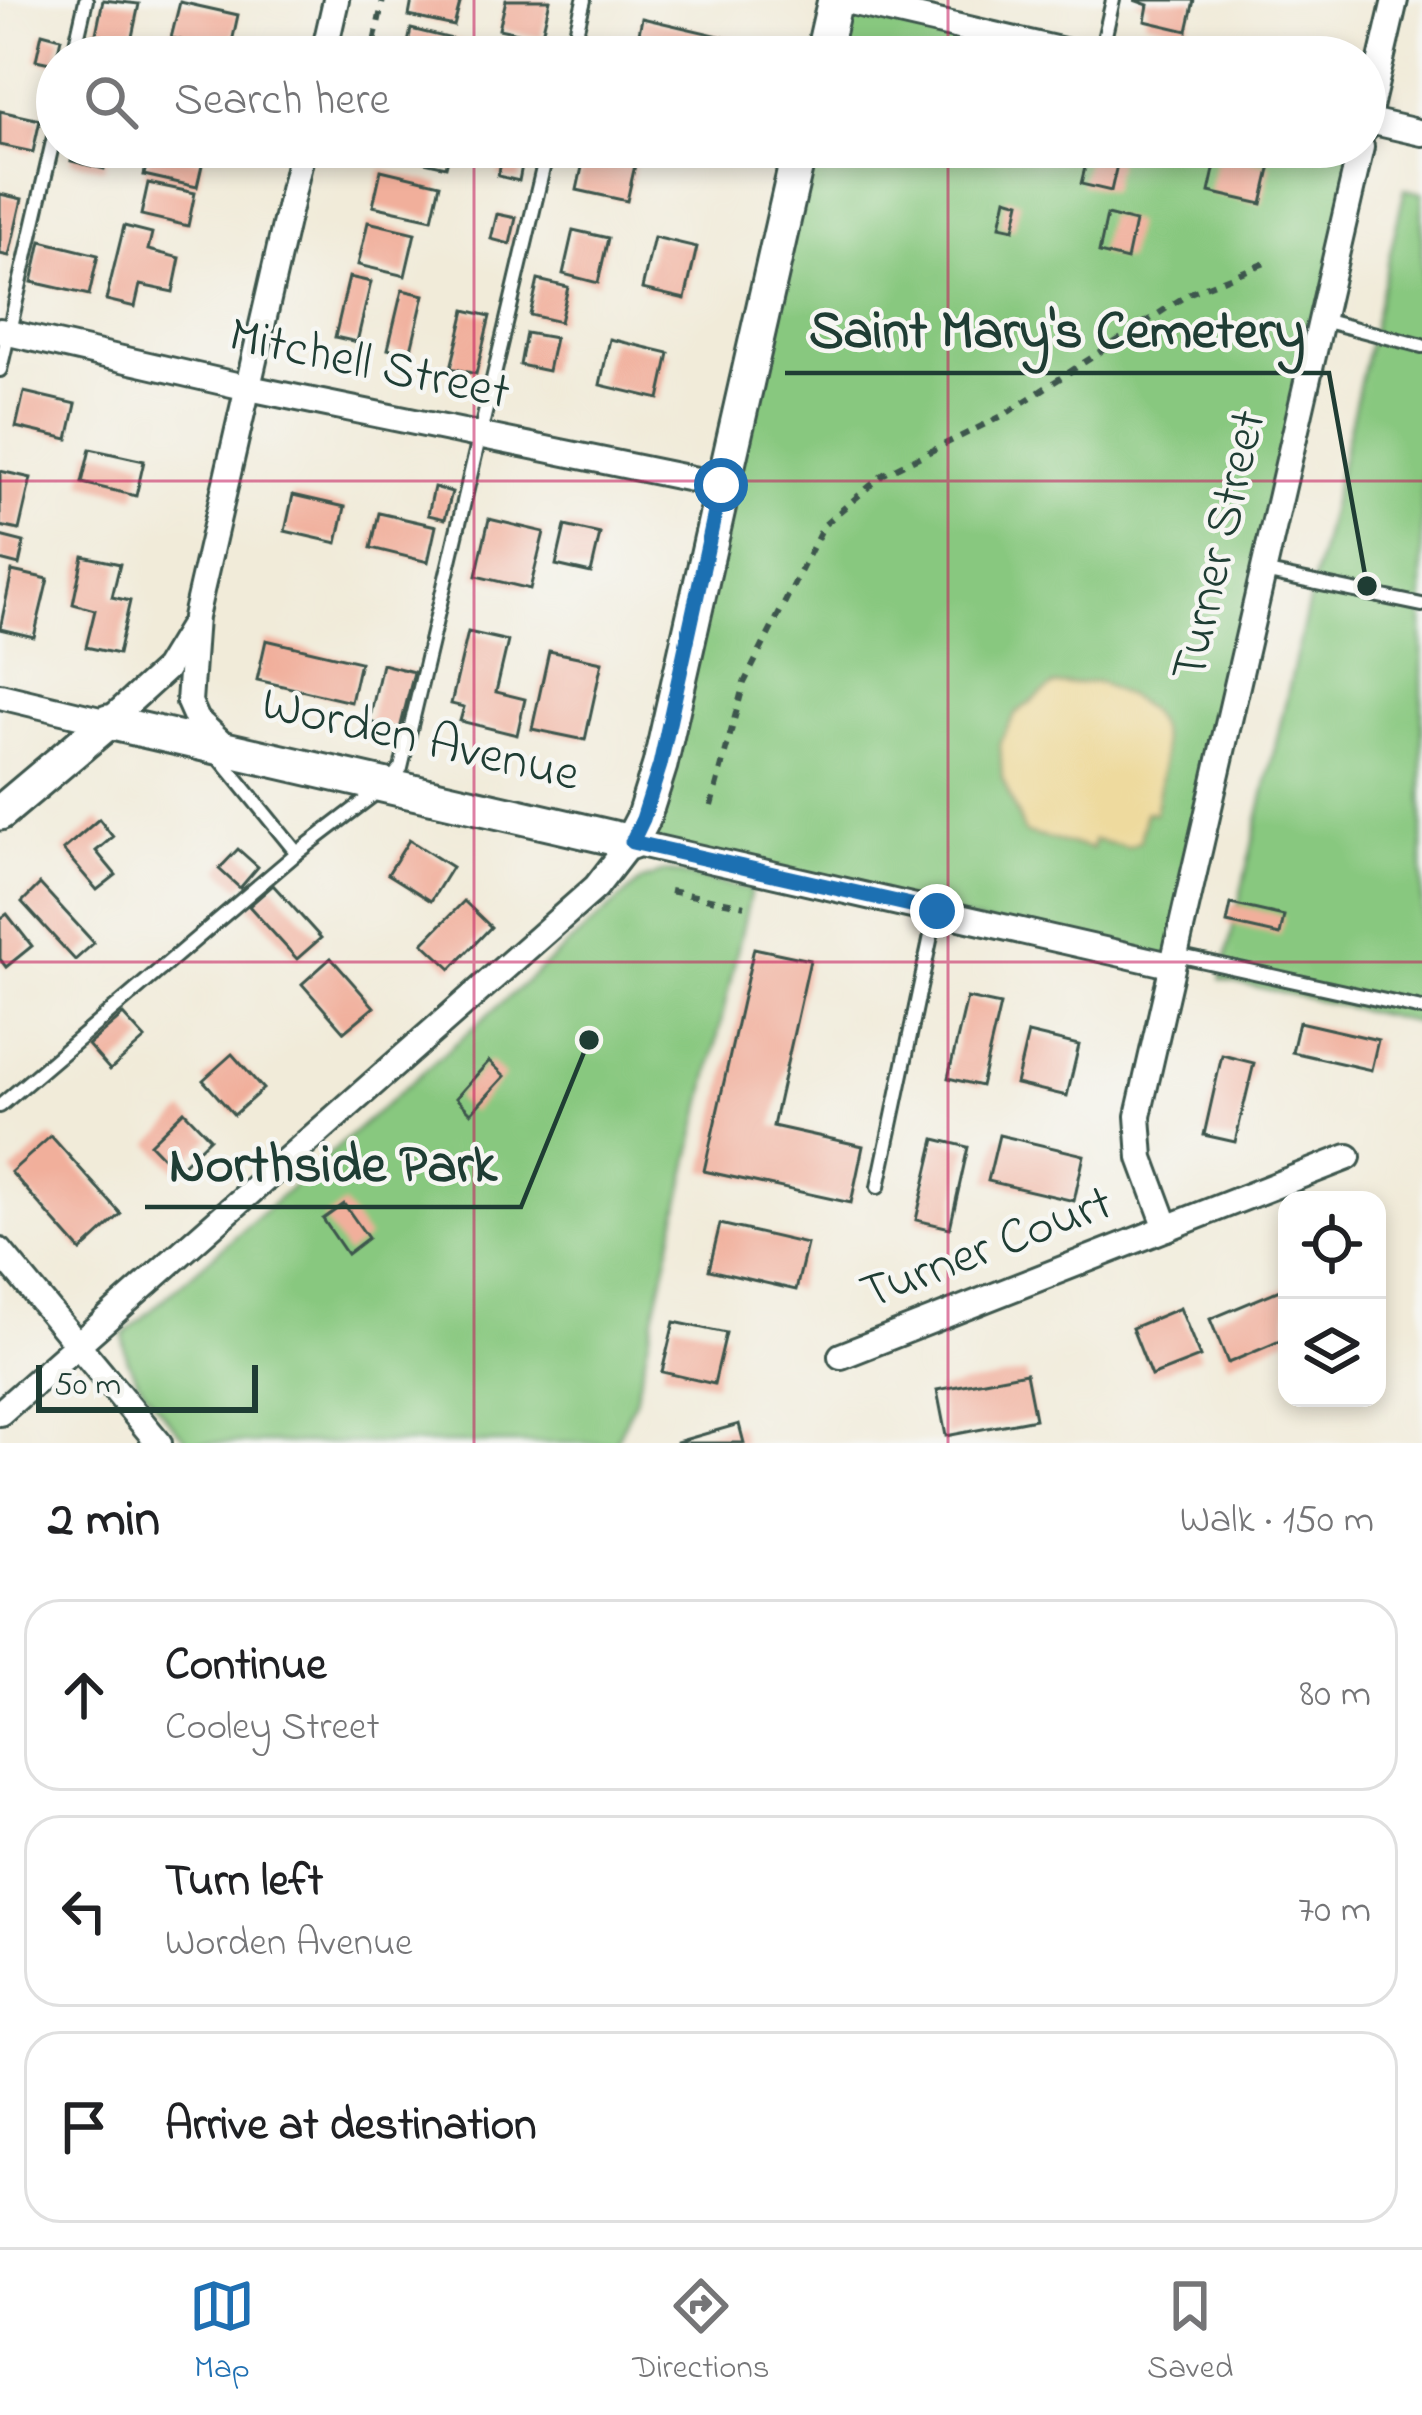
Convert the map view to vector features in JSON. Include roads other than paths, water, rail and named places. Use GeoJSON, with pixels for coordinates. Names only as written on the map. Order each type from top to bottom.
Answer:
{"type":"FeatureCollection","features":[{"type":"Feature","properties":{"kind":"street"},"geometry":{"type":"LineString","coordinates":[[328,36],[336,0]]}},
{"type":"Feature","properties":{"kind":"street"},"geometry":{"type":"LineString","coordinates":[[828,36],[838,0],[997,36]]}},
{"type":"Feature","properties":{"kind":"street"},"geometry":{"type":"LineString","coordinates":[[1386,38],[1395,0]]}},
{"type":"Feature","properties":{"kind":"street"},"geometry":{"type":"LineString","coordinates":[[1386,127],[1422,133]]}},
{"type":"Feature","properties":{"kind":"street"},"geometry":{"type":"LineString","coordinates":[[220,748],[189,702],[195,617],[298,168]]}},
{"type":"Feature","properties":{"kind":"street"},"geometry":{"type":"LineString","coordinates":[[0,1413],[596,887],[632,842],[660,765],[795,168]]}},
{"type":"Feature","properties":{"kind":"street","name":"Turner Street"},"geometry":{"type":"LineString","coordinates":[[1171,959],[1356,168]]}},
{"type":"Feature","properties":{"kind":"street","name":"Mitchell Street"},"geometry":{"type":"LineString","coordinates":[[4,332],[721,485]]}},
{"type":"Feature","properties":{"kind":"street"},"geometry":{"type":"LineString","coordinates":[[0,813],[166,669],[195,617]]}},
{"type":"Feature","properties":{"kind":"street","name":"Worden Avenue"},"geometry":{"type":"LineString","coordinates":[[0,696],[937,911],[1171,959]]}},
{"type":"Feature","properties":{"kind":"street","name":"Turner Court"},"geometry":{"type":"LineString","coordinates":[[1167,1228],[1141,1158],[1137,1132],[1171,959]]}},
{"type":"Feature","properties":{"kind":"street","name":"Turner Court"},"geometry":{"type":"LineString","coordinates":[[841,1356],[1348,1157]]}},
{"type":"Feature","properties":{"kind":"street"},"geometry":{"type":"LineString","coordinates":[[0,1251],[159,1443]]}},
{"type":"Feature","properties":{"kind":"lane"},"geometry":{"type":"LineString","coordinates":[[78,36],[86,0]]}},
{"type":"Feature","properties":{"kind":"lane"},"geometry":{"type":"LineString","coordinates":[[575,36],[584,0]]}},
{"type":"Feature","properties":{"kind":"lane"},"geometry":{"type":"LineString","coordinates":[[1105,36],[1113,0]]}},
{"type":"Feature","properties":{"kind":"lane"},"geometry":{"type":"LineString","coordinates":[[0,370],[4,332],[46,168]]}},
{"type":"Feature","properties":{"kind":"lane"},"geometry":{"type":"LineString","coordinates":[[0,1106],[297,854],[385,786],[405,760],[543,168]]}},
{"type":"Feature","properties":{"kind":"lane"},"geometry":{"type":"LineString","coordinates":[[1321,319],[1422,346]]}},
{"type":"Feature","properties":{"kind":"lane"},"geometry":{"type":"LineString","coordinates":[[1262,571],[1422,605]]}},
{"type":"Feature","properties":{"kind":"lane"},"geometry":{"type":"LineString","coordinates":[[220,748],[297,854]]}},
{"type":"Feature","properties":{"kind":"lane"},"geometry":{"type":"LineString","coordinates":[[878,1187],[937,911]]}},
{"type":"Feature","properties":{"kind":"lane"},"geometry":{"type":"LineString","coordinates":[[1171,959],[1422,1009]]}},
{"type":"Feature","properties":{"kind":"place","name":"Saint Mary's Cemetery"},"geometry":{"type":"Point","coordinates":[1367,586]}},
{"type":"Feature","properties":{"kind":"place","name":"Northside Park"},"geometry":{"type":"Point","coordinates":[589,1040]}}]}
